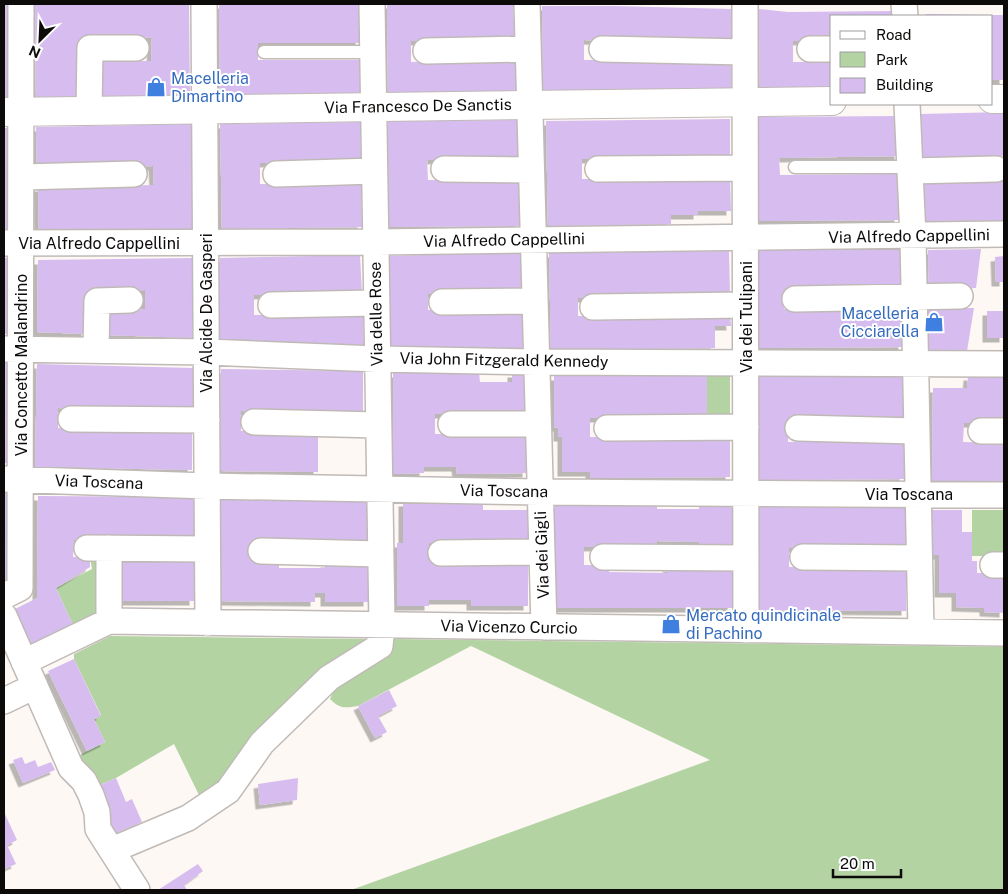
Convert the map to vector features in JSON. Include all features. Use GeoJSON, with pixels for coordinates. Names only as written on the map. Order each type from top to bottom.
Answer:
{"type":"FeatureCollection","features":[{"type":"Feature","properties":{"kind":"street","name":"Via Concetto Malandrino"},"geometry":{"type":"LineString","coordinates":[[4,596],[20,588],[13,479],[12,243],[22,177],[12,112],[21,4]]}},
{"type":"Feature","properties":{"kind":"street","name":"Via Alcide De Gasperi"},"geometry":{"type":"LineString","coordinates":[[204,4],[208,623]]}},
{"type":"Feature","properties":{"kind":"street","name":"Via delle Rose"},"geometry":{"type":"LineString","coordinates":[[112,850],[188,818],[228,791],[262,743],[329,678],[380,646],[382,625],[374,242],[372,4]]}},
{"type":"Feature","properties":{"kind":"street","name":"Via dei Gigli"},"geometry":{"type":"LineString","coordinates":[[527,4],[544,627]]}},
{"type":"Feature","properties":{"kind":"street","name":"Via dei Tulipani"},"geometry":{"type":"LineString","coordinates":[[745,4],[746,630]]}},
{"type":"Feature","properties":{"kind":"street"},"geometry":{"type":"LineString","coordinates":[[89,112],[90,48],[136,48]]}},
{"type":"Feature","properties":{"kind":"street"},"geometry":{"type":"LineString","coordinates":[[426,50],[528,49]]}},
{"type":"Feature","properties":{"kind":"street"},"geometry":{"type":"LineString","coordinates":[[602,49],[745,52]]}},
{"type":"Feature","properties":{"kind":"street","name":"Via Francesco De Sanctis"},"geometry":{"type":"LineString","coordinates":[[12,112],[830,101]]}},
{"type":"Feature","properties":{"kind":"street"},"geometry":{"type":"LineString","coordinates":[[907,105],[913,236],[921,632]]}},
{"type":"Feature","properties":{"kind":"street"},"geometry":{"type":"LineString","coordinates":[[598,168],[745,168]]}},
{"type":"Feature","properties":{"kind":"street"},"geometry":{"type":"LineString","coordinates":[[910,169],[996,168]]}},
{"type":"Feature","properties":{"kind":"street"},"geometry":{"type":"LineString","coordinates":[[444,170],[531,170]]}},
{"type":"Feature","properties":{"kind":"street"},"geometry":{"type":"LineString","coordinates":[[276,174],[374,171]]}},
{"type":"Feature","properties":{"kind":"street"},"geometry":{"type":"LineString","coordinates":[[22,177],[134,174]]}},
{"type":"Feature","properties":{"kind":"street","name":"Via Alfredo Cappellini"},"geometry":{"type":"LineString","coordinates":[[12,243],[206,244],[1004,234]]}},
{"type":"Feature","properties":{"kind":"street"},"geometry":{"type":"LineString","coordinates":[[796,299],[960,296]]}},
{"type":"Feature","properties":{"kind":"street"},"geometry":{"type":"LineString","coordinates":[[96,350],[96,301],[130,300]]}},
{"type":"Feature","properties":{"kind":"street"},"geometry":{"type":"LineString","coordinates":[[442,302],[535,301]]}},
{"type":"Feature","properties":{"kind":"street"},"geometry":{"type":"LineString","coordinates":[[271,306],[376,303]]}},
{"type":"Feature","properties":{"kind":"street"},"geometry":{"type":"LineString","coordinates":[[594,307],[746,305]]}},
{"type":"Feature","properties":{"kind":"street","name":"Via John Fitzgerald Kennedy"},"geometry":{"type":"LineString","coordinates":[[13,349],[207,352],[377,359],[537,362],[1004,364]]}},
{"type":"Feature","properties":{"kind":"street"},"geometry":{"type":"LineString","coordinates":[[71,419],[207,420]]}},
{"type":"Feature","properties":{"kind":"street"},"geometry":{"type":"LineString","coordinates":[[254,422],[378,425]]}},
{"type":"Feature","properties":{"kind":"street"},"geometry":{"type":"LineString","coordinates":[[451,424],[538,424]]}},
{"type":"Feature","properties":{"kind":"street"},"geometry":{"type":"LineString","coordinates":[[607,428],[746,427]]}},
{"type":"Feature","properties":{"kind":"street"},"geometry":{"type":"LineString","coordinates":[[798,428],[916,431]]}},
{"type":"Feature","properties":{"kind":"street","name":"Via Toscana"},"geometry":{"type":"LineString","coordinates":[[13,479],[207,486],[540,492],[1004,495]]}},
{"type":"Feature","properties":{"kind":"street"},"geometry":{"type":"LineString","coordinates":[[109,621],[98,548],[207,549]]}},
{"type":"Feature","properties":{"kind":"street"},"geometry":{"type":"LineString","coordinates":[[261,551],[380,554]]}},
{"type":"Feature","properties":{"kind":"street"},"geometry":{"type":"LineString","coordinates":[[441,553],[542,552]]}},
{"type":"Feature","properties":{"kind":"street"},"geometry":{"type":"LineString","coordinates":[[603,557],[746,558]]}},
{"type":"Feature","properties":{"kind":"street"},"geometry":{"type":"LineString","coordinates":[[803,557],[919,558]]}},
{"type":"Feature","properties":{"kind":"street","name":"Via Vicenzo Curcio"},"geometry":{"type":"LineString","coordinates":[[24,662],[109,621],[1004,634]]}},
{"type":"Feature","properties":{"kind":"street"},"geometry":{"type":"LineString","coordinates":[[6,630],[24,662],[71,768],[84,781],[91,795],[97,812],[98,829],[137,890]]}},
{"type":"Feature","properties":{"kind":"street"},"geometry":{"type":"LineString","coordinates":[[4,701],[35,686]]}},
{"type":"Feature","properties":{"kind":"lane"},"geometry":{"type":"LineString","coordinates":[[264,52],[372,52]]}},
{"type":"Feature","properties":{"kind":"lane"},"geometry":{"type":"LineString","coordinates":[[795,167],[910,169]]}},
{"type":"Feature","properties":{"kind":"green space"},"geometry":{"type":"Polygon","coordinates":[[[707,376],[730,376],[730,417],[707,418],[707,376]]]}},
{"type":"Feature","properties":{"kind":"green space"},"geometry":{"type":"Polygon","coordinates":[[[972,510],[1004,510],[1004,556],[972,556],[972,510]]]}},
{"type":"Feature","properties":{"kind":"green space"},"geometry":{"type":"Polygon","coordinates":[[[90,557],[101,558],[100,610],[73,625],[56,588],[92,569],[90,557]]]}},
{"type":"Feature","properties":{"kind":"green space"},"geometry":{"type":"Polygon","coordinates":[[[110,636],[373,639],[283,704],[262,725],[216,787],[199,795],[174,744],[116,778],[93,788],[76,757],[105,742],[94,719],[101,715],[74,659],[74,654],[110,636]]]}},
{"type":"Feature","properties":{"kind":"green space"},"geometry":{"type":"Polygon","coordinates":[[[394,639],[1004,647],[1004,890],[351,890],[710,760],[471,646],[358,706],[342,707],[330,699],[336,685],[385,653],[394,639]]]}},
{"type":"Feature","properties":{"kind":"building"},"geometry":{"type":"Polygon","coordinates":[[[4,4],[8,4],[8,100],[4,100],[4,4]]]}},
{"type":"Feature","properties":{"kind":"building"},"geometry":{"type":"Polygon","coordinates":[[[35,4],[189,4],[190,97],[100,97],[100,61],[151,61],[152,38],[142,37],[81,38],[82,97],[36,97],[35,4]]]}},
{"type":"Feature","properties":{"kind":"building"},"geometry":{"type":"Polygon","coordinates":[[[219,4],[360,4],[360,43],[258,43],[258,60],[361,60],[361,97],[220,97],[219,4]]]}},
{"type":"Feature","properties":{"kind":"building"},"geometry":{"type":"Polygon","coordinates":[[[387,4],[513,5],[515,39],[411,41],[411,62],[516,59],[517,93],[388,96],[387,4]]]}},
{"type":"Feature","properties":{"kind":"building"},"geometry":{"type":"Polygon","coordinates":[[[542,6],[732,9],[732,44],[584,40],[584,60],[731,58],[731,90],[543,94],[542,6]]]}},
{"type":"Feature","properties":{"kind":"building"},"geometry":{"type":"Polygon","coordinates":[[[759,9],[788,12],[894,11],[894,15],[830,15],[830,40],[793,41],[793,62],[830,62],[830,88],[760,89],[759,9]]]}},
{"type":"Feature","properties":{"kind":"building"},"geometry":{"type":"Polygon","coordinates":[[[926,14],[987,15],[926,15],[926,14]]]}},
{"type":"Feature","properties":{"kind":"building"},"geometry":{"type":"Polygon","coordinates":[[[993,15],[1004,15],[1004,80],[993,80],[993,15]]]}},
{"type":"Feature","properties":{"kind":"building"},"geometry":{"type":"Polygon","coordinates":[[[1004,112],[1004,156],[950,157],[950,162],[922,163],[921,114],[1004,112]]]}},
{"type":"Feature","properties":{"kind":"building"},"geometry":{"type":"Polygon","coordinates":[[[898,116],[899,156],[779,158],[780,175],[899,174],[899,220],[759,221],[758,117],[898,116]]]}},
{"type":"Feature","properties":{"kind":"building"},"geometry":{"type":"Polygon","coordinates":[[[730,119],[730,158],[582,159],[582,179],[730,178],[731,211],[698,211],[698,215],[671,215],[671,224],[548,226],[546,121],[730,119]]]}},
{"type":"Feature","properties":{"kind":"building"},"geometry":{"type":"Polygon","coordinates":[[[519,120],[519,159],[427,160],[428,180],[519,179],[520,226],[389,227],[388,121],[519,120]]]}},
{"type":"Feature","properties":{"kind":"building"},"geometry":{"type":"Polygon","coordinates":[[[360,122],[361,161],[260,163],[260,184],[361,183],[362,227],[222,229],[220,124],[360,122]]]}},
{"type":"Feature","properties":{"kind":"building"},"geometry":{"type":"Polygon","coordinates":[[[191,124],[193,229],[39,232],[38,187],[154,185],[153,166],[37,168],[36,127],[191,124]]]}},
{"type":"Feature","properties":{"kind":"building"},"geometry":{"type":"Polygon","coordinates":[[[4,128],[7,128],[9,229],[4,229],[4,128]]]}},
{"type":"Feature","properties":{"kind":"building"},"geometry":{"type":"Polygon","coordinates":[[[1004,176],[1004,220],[925,221],[924,178],[1004,176]]]}},
{"type":"Feature","properties":{"kind":"building"},"geometry":{"type":"Polygon","coordinates":[[[901,249],[902,290],[783,291],[784,309],[902,308],[903,347],[759,348],[758,250],[901,249]]]}},
{"type":"Feature","properties":{"kind":"building"},"geometry":{"type":"Polygon","coordinates":[[[981,249],[976,288],[929,289],[928,250],[981,249]]]}},
{"type":"Feature","properties":{"kind":"building"},"geometry":{"type":"Polygon","coordinates":[[[729,251],[730,296],[578,298],[578,316],[730,314],[731,326],[715,326],[715,348],[551,350],[549,253],[729,251]]]}},
{"type":"Feature","properties":{"kind":"building"},"geometry":{"type":"Polygon","coordinates":[[[521,252],[523,291],[428,294],[428,310],[523,309],[525,349],[391,346],[388,256],[521,252]]]}},
{"type":"Feature","properties":{"kind":"building"},"geometry":{"type":"Polygon","coordinates":[[[360,255],[362,293],[254,295],[254,315],[363,313],[364,346],[219,341],[220,258],[360,255]]]}},
{"type":"Feature","properties":{"kind":"building"},"geometry":{"type":"Polygon","coordinates":[[[1004,256],[1004,282],[996,282],[995,257],[1004,256]]]}},
{"type":"Feature","properties":{"kind":"building"},"geometry":{"type":"Polygon","coordinates":[[[4,258],[7,258],[8,334],[4,334],[4,258]]]}},
{"type":"Feature","properties":{"kind":"building"},"geometry":{"type":"Polygon","coordinates":[[[193,258],[192,338],[106,335],[105,312],[145,309],[145,290],[87,291],[86,334],[37,332],[38,260],[193,258]]]}},
{"type":"Feature","properties":{"kind":"building"},"geometry":{"type":"Polygon","coordinates":[[[926,308],[974,308],[967,351],[927,352],[926,308]]]}},
{"type":"Feature","properties":{"kind":"building"},"geometry":{"type":"Polygon","coordinates":[[[987,311],[1004,311],[1004,338],[987,338],[987,311]]]}},
{"type":"Feature","properties":{"kind":"building"},"geometry":{"type":"Polygon","coordinates":[[[4,363],[8,363],[8,463],[4,463],[4,363]]]}},
{"type":"Feature","properties":{"kind":"building"},"geometry":{"type":"Polygon","coordinates":[[[37,364],[194,368],[193,411],[58,408],[58,428],[192,431],[192,470],[35,467],[37,364]]]}},
{"type":"Feature","properties":{"kind":"building"},"geometry":{"type":"Polygon","coordinates":[[[221,369],[363,371],[363,412],[241,411],[241,431],[318,432],[318,472],[220,471],[221,369]]]}},
{"type":"Feature","properties":{"kind":"building"},"geometry":{"type":"Polygon","coordinates":[[[393,373],[479,373],[480,382],[512,382],[512,373],[527,373],[527,414],[435,414],[435,434],[527,434],[527,473],[457,474],[456,467],[424,467],[424,473],[393,474],[393,373]]]}},
{"type":"Feature","properties":{"kind":"building"},"geometry":{"type":"Polygon","coordinates":[[[903,375],[904,419],[788,420],[788,442],[904,441],[904,479],[759,480],[758,376],[903,375]]]}},
{"type":"Feature","properties":{"kind":"building"},"geometry":{"type":"Polygon","coordinates":[[[554,376],[707,376],[707,418],[590,418],[590,437],[730,437],[730,477],[590,478],[590,472],[562,472],[562,437],[558,437],[558,427],[554,428],[554,376]]]}},
{"type":"Feature","properties":{"kind":"building"},"geometry":{"type":"Polygon","coordinates":[[[968,376],[1004,377],[1004,423],[964,423],[963,442],[1004,443],[1004,482],[932,481],[933,388],[967,388],[968,376]]]}},
{"type":"Feature","properties":{"kind":"building"},"geometry":{"type":"Polygon","coordinates":[[[4,492],[11,492],[9,584],[4,584],[4,492]]]}},
{"type":"Feature","properties":{"kind":"building"},"geometry":{"type":"Polygon","coordinates":[[[38,496],[194,497],[194,541],[74,540],[73,557],[90,557],[90,567],[56,588],[73,625],[32,644],[15,609],[37,598],[38,496]]]}},
{"type":"Feature","properties":{"kind":"building"},"geometry":{"type":"Polygon","coordinates":[[[221,498],[368,499],[368,544],[254,543],[254,562],[279,562],[279,568],[325,568],[325,563],[368,563],[368,602],[325,602],[325,593],[315,593],[315,602],[220,601],[221,498]]]}},
{"type":"Feature","properties":{"kind":"building"},"geometry":{"type":"Polygon","coordinates":[[[403,502],[483,502],[483,510],[528,510],[528,543],[429,543],[429,561],[528,560],[528,606],[471,606],[471,600],[429,600],[429,606],[397,606],[397,543],[403,543],[403,502]]]}},
{"type":"Feature","properties":{"kind":"building"},"geometry":{"type":"Polygon","coordinates":[[[555,504],[657,504],[657,509],[699,509],[699,505],[732,504],[732,548],[699,548],[699,542],[657,541],[657,546],[584,547],[584,565],[609,565],[609,572],[667,573],[667,567],[732,567],[732,608],[555,608],[555,504]]]}},
{"type":"Feature","properties":{"kind":"building"},"geometry":{"type":"Polygon","coordinates":[[[759,507],[906,508],[906,548],[789,548],[789,567],[906,567],[906,611],[759,610],[759,507]]]}},
{"type":"Feature","properties":{"kind":"building"},"geometry":{"type":"Polygon","coordinates":[[[932,510],[962,510],[962,532],[972,532],[972,561],[977,561],[977,573],[1004,573],[1004,613],[984,612],[984,608],[956,607],[956,593],[939,593],[939,555],[932,555],[932,510]]]}},
{"type":"Feature","properties":{"kind":"building"},"geometry":{"type":"Polygon","coordinates":[[[117,559],[194,559],[194,601],[117,601],[117,559]]]}},
{"type":"Feature","properties":{"kind":"building"},"geometry":{"type":"Polygon","coordinates":[[[74,659],[101,716],[94,719],[105,742],[87,751],[48,671],[74,659]]]}},
{"type":"Feature","properties":{"kind":"building"},"geometry":{"type":"Polygon","coordinates":[[[389,690],[397,706],[378,716],[387,732],[375,738],[358,706],[389,690]]]}},
{"type":"Feature","properties":{"kind":"building"},"geometry":{"type":"Polygon","coordinates":[[[22,757],[25,764],[35,760],[38,767],[51,762],[55,770],[23,783],[13,760],[22,757]]]}},
{"type":"Feature","properties":{"kind":"building"},"geometry":{"type":"Polygon","coordinates":[[[116,778],[126,802],[132,799],[142,822],[113,834],[93,788],[116,778]]]}},
{"type":"Feature","properties":{"kind":"building"},"geometry":{"type":"Polygon","coordinates":[[[298,778],[297,800],[260,805],[258,784],[298,778]]]}},
{"type":"Feature","properties":{"kind":"building"},"geometry":{"type":"Polygon","coordinates":[[[4,812],[17,840],[7,845],[16,864],[4,869],[4,812]]]}},
{"type":"Feature","properties":{"kind":"building"},"geometry":{"type":"Polygon","coordinates":[[[198,864],[203,871],[184,885],[187,890],[158,890],[198,864]]]}},
{"type":"Feature","properties":{"kind":"place","name":"Macelleria Dimartino"},"geometry":{"type":"Point","coordinates":[156,87]}},
{"type":"Feature","properties":{"kind":"place","name":"Macelleria Cicciarella"},"geometry":{"type":"Point","coordinates":[934,322]}},
{"type":"Feature","properties":{"kind":"place","name":"Mercato quindicinale di Pachino"},"geometry":{"type":"Point","coordinates":[671,624]}}]}
